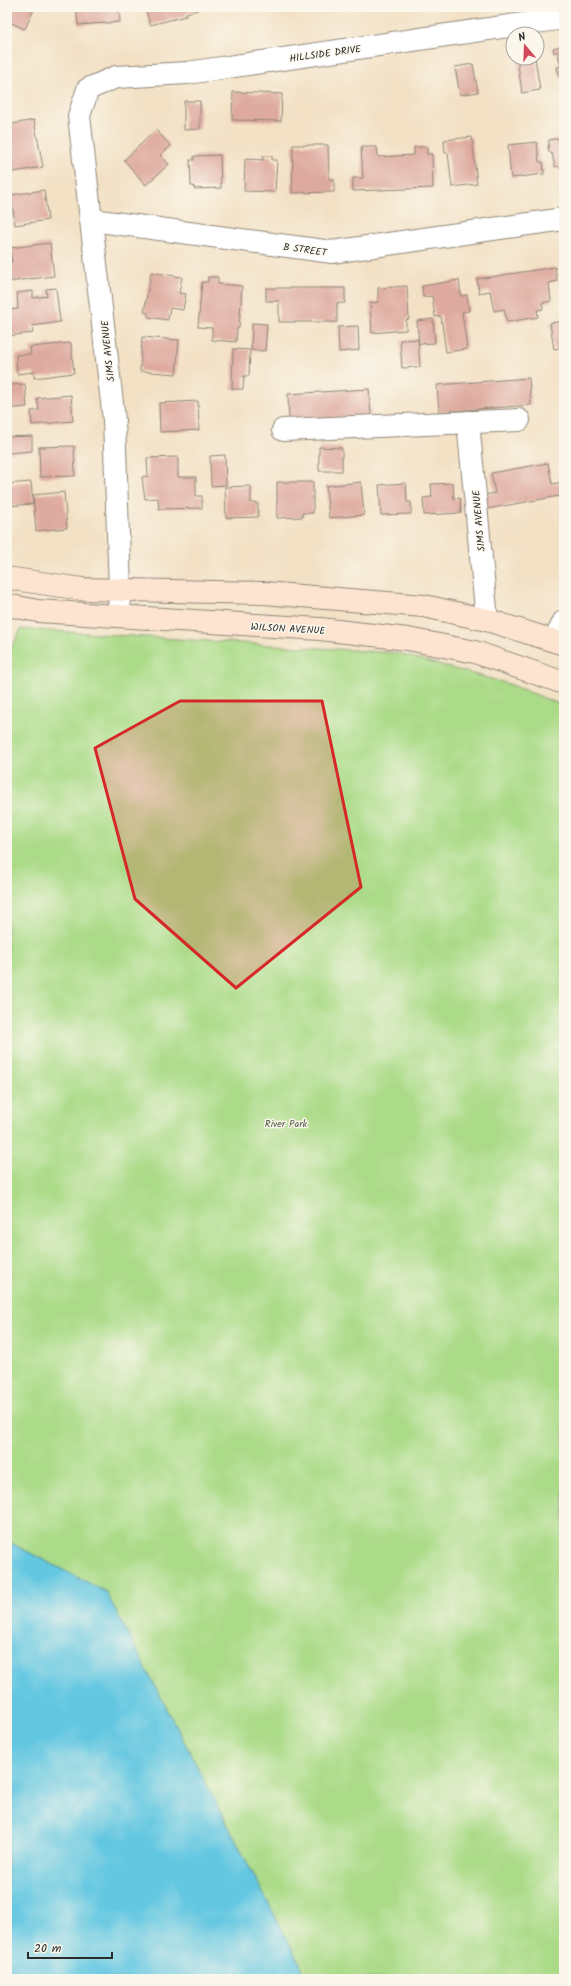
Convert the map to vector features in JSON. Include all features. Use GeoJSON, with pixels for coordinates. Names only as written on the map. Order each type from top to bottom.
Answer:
{"type":"FeatureCollection","features":[{"type":"Feature","properties":{"kind":"main road"},"geometry":{"type":"LineString","coordinates":[[7,578],[82,588],[264,593],[331,597],[424,606],[487,620],[493,623],[561,635]]}},
{"type":"Feature","properties":{"kind":"main road","name":"WILSON AVENUE"},"geometry":{"type":"LineString","coordinates":[[7,605],[38,611],[320,629],[408,639],[475,652],[564,683]]}},
{"type":"Feature","properties":{"kind":"street","name":"HILLSIDE DRIVE"},"geometry":{"type":"LineString","coordinates":[[88,89],[116,77],[187,73],[564,18]]}},
{"type":"Feature","properties":{"kind":"street","name":"SIMS AVENUE"},"geometry":{"type":"LineString","coordinates":[[88,89],[79,116],[114,420],[120,589],[119,616]]}},
{"type":"Feature","properties":{"kind":"street","name":"B STREET"},"geometry":{"type":"LineString","coordinates":[[92,220],[332,252],[564,219]]}},
{"type":"Feature","properties":{"kind":"street"},"geometry":{"type":"LineString","coordinates":[[283,430],[519,420]]}},
{"type":"Feature","properties":{"kind":"street","name":"SIMS AVENUE"},"geometry":{"type":"LineString","coordinates":[[468,422],[487,620]]}},
{"type":"Feature","properties":{"kind":"highlighted area"},"geometry":{"type":"Polygon","coordinates":[[[180,701],[322,701],[361,887],[236,988],[135,899],[95,748],[180,701]]]}},
{"type":"Feature","properties":{"kind":"green space","name":"River Park"},"geometry":{"type":"Polygon","coordinates":[[[21,629],[397,653],[509,684],[564,706],[564,1979],[246,1979],[7,1564],[7,656],[21,629]]]}},
{"type":"Feature","properties":{"kind":"water"},"geometry":{"type":"Polygon","coordinates":[[[7,1541],[106,1592],[308,1979],[7,1979],[7,1541]]]}},
{"type":"Feature","properties":{"kind":"building"},"geometry":{"type":"Polygon","coordinates":[[[7,7],[35,7],[25,29],[7,21],[7,7]]]}},
{"type":"Feature","properties":{"kind":"building"},"geometry":{"type":"Polygon","coordinates":[[[76,7],[119,7],[120,22],[78,25],[76,7]]]}},
{"type":"Feature","properties":{"kind":"building"},"geometry":{"type":"Polygon","coordinates":[[[145,7],[197,7],[198,10],[186,13],[186,16],[150,25],[145,7]]]}},
{"type":"Feature","properties":{"kind":"building"},"geometry":{"type":"Polygon","coordinates":[[[564,45],[564,77],[560,78],[557,67],[561,66],[557,51],[554,53],[553,48],[564,45]]]}},
{"type":"Feature","properties":{"kind":"building"},"geometry":{"type":"Polygon","coordinates":[[[473,64],[478,92],[460,95],[455,67],[473,64]]]}},
{"type":"Feature","properties":{"kind":"building"},"geometry":{"type":"Polygon","coordinates":[[[518,66],[536,66],[540,90],[522,93],[518,66]]]}},
{"type":"Feature","properties":{"kind":"building"},"geometry":{"type":"Polygon","coordinates":[[[233,92],[282,94],[281,121],[232,120],[233,92]]]}},
{"type":"Feature","properties":{"kind":"building"},"geometry":{"type":"Polygon","coordinates":[[[184,101],[200,101],[200,129],[184,130],[184,101]]]}},
{"type":"Feature","properties":{"kind":"building"},"geometry":{"type":"Polygon","coordinates":[[[34,120],[43,167],[7,173],[7,125],[34,120]]]}},
{"type":"Feature","properties":{"kind":"building"},"geometry":{"type":"Polygon","coordinates":[[[156,130],[171,146],[160,155],[169,164],[146,185],[124,160],[156,130]]]}},
{"type":"Feature","properties":{"kind":"building"},"geometry":{"type":"Polygon","coordinates":[[[472,137],[477,184],[452,187],[448,153],[445,153],[444,140],[472,137]]]}},
{"type":"Feature","properties":{"kind":"building"},"geometry":{"type":"Polygon","coordinates":[[[564,137],[564,171],[562,171],[558,166],[555,167],[552,154],[548,151],[549,140],[564,137]]]}},
{"type":"Feature","properties":{"kind":"building"},"geometry":{"type":"Polygon","coordinates":[[[537,142],[539,162],[543,162],[544,174],[511,178],[508,145],[537,142]]]}},
{"type":"Feature","properties":{"kind":"building"},"geometry":{"type":"Polygon","coordinates":[[[293,145],[328,145],[329,179],[334,179],[334,192],[292,193],[293,145]]]}},
{"type":"Feature","properties":{"kind":"building"},"geometry":{"type":"Polygon","coordinates":[[[361,147],[377,147],[378,157],[414,155],[414,147],[427,147],[427,154],[432,154],[433,188],[353,191],[353,178],[363,178],[361,147]]]}},
{"type":"Feature","properties":{"kind":"building"},"geometry":{"type":"Polygon","coordinates":[[[220,155],[221,188],[194,189],[194,186],[191,186],[190,160],[194,160],[194,156],[220,155]]]}},
{"type":"Feature","properties":{"kind":"building"},"geometry":{"type":"Polygon","coordinates":[[[263,156],[272,156],[272,160],[277,160],[275,192],[244,191],[245,159],[263,160],[263,156]]]}},
{"type":"Feature","properties":{"kind":"building"},"geometry":{"type":"Polygon","coordinates":[[[44,190],[48,220],[15,225],[11,195],[44,190]]]}},
{"type":"Feature","properties":{"kind":"building"},"geometry":{"type":"Polygon","coordinates":[[[50,243],[54,276],[7,282],[7,262],[12,262],[10,248],[50,243]]]}},
{"type":"Feature","properties":{"kind":"building"},"geometry":{"type":"Polygon","coordinates":[[[555,267],[557,281],[549,283],[551,301],[542,303],[543,309],[537,310],[538,317],[507,322],[504,309],[494,311],[490,291],[479,293],[477,279],[555,267]]]}},
{"type":"Feature","properties":{"kind":"building"},"geometry":{"type":"Polygon","coordinates":[[[151,272],[182,277],[179,293],[186,294],[183,310],[170,308],[168,320],[148,317],[148,313],[144,312],[151,272]]]}},
{"type":"Feature","properties":{"kind":"building"},"geometry":{"type":"Polygon","coordinates":[[[208,277],[218,277],[218,284],[242,286],[239,328],[237,328],[236,342],[212,340],[212,328],[198,327],[202,282],[208,282],[208,277]]]}},
{"type":"Feature","properties":{"kind":"building"},"geometry":{"type":"Polygon","coordinates":[[[459,280],[461,296],[467,295],[469,311],[462,312],[467,349],[446,352],[441,316],[435,317],[432,296],[423,297],[422,286],[459,280]]]}},
{"type":"Feature","properties":{"kind":"building"},"geometry":{"type":"Polygon","coordinates":[[[407,286],[409,319],[406,320],[406,330],[372,333],[370,303],[378,302],[378,288],[407,286]]]}},
{"type":"Feature","properties":{"kind":"building"},"geometry":{"type":"Polygon","coordinates":[[[56,288],[60,322],[32,326],[33,333],[7,336],[7,310],[18,309],[17,293],[33,291],[33,298],[47,296],[46,289],[56,288]]]}},
{"type":"Feature","properties":{"kind":"building"},"geometry":{"type":"Polygon","coordinates":[[[266,288],[345,288],[345,303],[337,303],[337,322],[279,322],[279,301],[266,301],[266,288]]]}},
{"type":"Feature","properties":{"kind":"building"},"geometry":{"type":"Polygon","coordinates":[[[433,319],[435,343],[419,344],[417,321],[433,319]]]}},
{"type":"Feature","properties":{"kind":"building"},"geometry":{"type":"Polygon","coordinates":[[[564,321],[564,347],[554,349],[550,323],[564,321]]]}},
{"type":"Feature","properties":{"kind":"building"},"geometry":{"type":"Polygon","coordinates":[[[252,323],[267,324],[265,351],[251,350],[252,323]]]}},
{"type":"Feature","properties":{"kind":"building"},"geometry":{"type":"Polygon","coordinates":[[[358,326],[359,350],[339,352],[338,327],[358,326]]]}},
{"type":"Feature","properties":{"kind":"building"},"geometry":{"type":"Polygon","coordinates":[[[142,337],[179,340],[176,374],[140,371],[142,337]]]}},
{"type":"Feature","properties":{"kind":"building"},"geometry":{"type":"Polygon","coordinates":[[[418,339],[420,367],[402,368],[400,340],[418,339]]]}},
{"type":"Feature","properties":{"kind":"building"},"geometry":{"type":"Polygon","coordinates":[[[71,343],[74,373],[34,378],[34,372],[17,374],[16,355],[31,354],[30,347],[71,343]]]}},
{"type":"Feature","properties":{"kind":"building"},"geometry":{"type":"Polygon","coordinates":[[[233,349],[250,350],[249,376],[244,376],[243,389],[232,389],[233,349]]]}},
{"type":"Feature","properties":{"kind":"building"},"geometry":{"type":"Polygon","coordinates":[[[529,378],[531,405],[439,412],[437,385],[529,378]]]}},
{"type":"Feature","properties":{"kind":"building"},"geometry":{"type":"Polygon","coordinates":[[[25,384],[27,407],[7,409],[7,385],[25,384]]]}},
{"type":"Feature","properties":{"kind":"building"},"geometry":{"type":"Polygon","coordinates":[[[369,389],[371,416],[289,421],[288,394],[369,389]]]}},
{"type":"Feature","properties":{"kind":"building"},"geometry":{"type":"Polygon","coordinates":[[[71,395],[73,421],[32,425],[31,411],[39,410],[37,398],[71,395]]]}},
{"type":"Feature","properties":{"kind":"building"},"geometry":{"type":"Polygon","coordinates":[[[198,401],[199,430],[160,432],[159,403],[198,401]]]}},
{"type":"Feature","properties":{"kind":"building"},"geometry":{"type":"Polygon","coordinates":[[[32,436],[32,451],[7,453],[7,437],[32,436]]]}},
{"type":"Feature","properties":{"kind":"building"},"geometry":{"type":"Polygon","coordinates":[[[74,446],[75,476],[40,477],[39,447],[74,446]]]}},
{"type":"Feature","properties":{"kind":"building"},"geometry":{"type":"Polygon","coordinates":[[[319,447],[342,448],[342,471],[319,471],[319,447]]]}},
{"type":"Feature","properties":{"kind":"building"},"geometry":{"type":"Polygon","coordinates":[[[225,455],[226,485],[211,486],[210,456],[225,455]]]}},
{"type":"Feature","properties":{"kind":"building"},"geometry":{"type":"Polygon","coordinates":[[[178,457],[178,477],[196,477],[196,496],[202,496],[202,508],[159,509],[158,498],[145,499],[142,477],[148,476],[147,458],[178,457]]]}},
{"type":"Feature","properties":{"kind":"building"},"geometry":{"type":"Polygon","coordinates":[[[548,463],[552,484],[564,482],[564,495],[487,509],[485,495],[495,493],[491,473],[548,463]]]}},
{"type":"Feature","properties":{"kind":"building"},"geometry":{"type":"Polygon","coordinates":[[[31,482],[33,504],[7,506],[7,484],[31,482]]]}},
{"type":"Feature","properties":{"kind":"building"},"geometry":{"type":"Polygon","coordinates":[[[277,482],[313,482],[313,513],[302,513],[303,517],[277,518],[277,482]]]}},
{"type":"Feature","properties":{"kind":"building"},"geometry":{"type":"Polygon","coordinates":[[[361,482],[364,515],[329,518],[326,486],[361,482]]]}},
{"type":"Feature","properties":{"kind":"building"},"geometry":{"type":"Polygon","coordinates":[[[406,483],[407,502],[411,502],[411,514],[381,515],[379,485],[406,483]]]}},
{"type":"Feature","properties":{"kind":"building"},"geometry":{"type":"Polygon","coordinates":[[[453,483],[454,499],[460,498],[461,513],[424,515],[423,498],[432,497],[431,484],[453,483]]]}},
{"type":"Feature","properties":{"kind":"building"},"geometry":{"type":"Polygon","coordinates":[[[251,486],[251,503],[258,503],[258,517],[226,518],[225,487],[251,486]]]}},
{"type":"Feature","properties":{"kind":"building"},"geometry":{"type":"Polygon","coordinates":[[[64,492],[67,528],[36,531],[33,495],[64,492]]]}}]}
